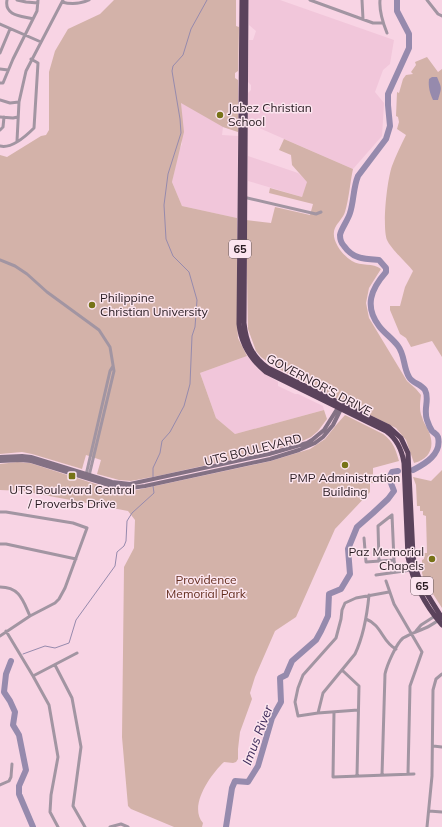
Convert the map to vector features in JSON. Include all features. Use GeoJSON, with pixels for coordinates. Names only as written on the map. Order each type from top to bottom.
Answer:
{"type":"FeatureCollection","features":[{"type":"Feature","properties":{"kind":"highway","name":"GOVERNOR'S DRIVE"},"geometry":{"type":"LineString","coordinates":[[242,0],[244,323],[249,347],[258,360],[268,368],[390,434],[398,445],[406,463],[415,568],[423,588],[442,625]]}},
{"type":"Feature","properties":{"kind":"highway","name":"GOVERNOR'S DRIVE"},"geometry":{"type":"LineString","coordinates":[[243,197],[246,0]]}},
{"type":"Feature","properties":{"kind":"highway","name":"GOVERNOR'S DRIVE"},"geometry":{"type":"LineString","coordinates":[[407,476],[408,551],[411,570],[417,587],[439,617]]}},
{"type":"Feature","properties":{"kind":"main road","name":"UTS BOULEVARD"},"geometry":{"type":"LineString","coordinates":[[0,457],[22,456],[31,458],[87,475],[112,486],[122,488],[270,458],[308,447],[327,433],[340,407]]}},
{"type":"Feature","properties":{"kind":"main road","name":"UTS BOULEVARD"},"geometry":{"type":"LineString","coordinates":[[0,461],[31,461],[87,475]]}},
{"type":"Feature","properties":{"kind":"street"},"geometry":{"type":"LineString","coordinates":[[7,0],[6,6],[8,10],[19,16],[33,19]]}},
{"type":"Feature","properties":{"kind":"street"},"geometry":{"type":"LineString","coordinates":[[0,83],[3,83],[24,35],[37,11],[38,2],[17,0]]}},
{"type":"Feature","properties":{"kind":"street"},"geometry":{"type":"LineString","coordinates":[[17,141],[19,102],[26,71],[31,59],[62,1],[73,4],[89,0]]}},
{"type":"Feature","properties":{"kind":"street"},"geometry":{"type":"LineString","coordinates":[[310,0],[321,2],[373,23],[383,23]]}},
{"type":"Feature","properties":{"kind":"street"},"geometry":{"type":"LineString","coordinates":[[362,0],[363,19]]}},
{"type":"Feature","properties":{"kind":"street"},"geometry":{"type":"LineString","coordinates":[[380,0],[383,23],[387,33]]}},
{"type":"Feature","properties":{"kind":"street"},"geometry":{"type":"LineString","coordinates":[[426,0],[438,14],[442,16]]}},
{"type":"Feature","properties":{"kind":"street"},"geometry":{"type":"LineString","coordinates":[[0,24],[41,42]]}},
{"type":"Feature","properties":{"kind":"street"},"geometry":{"type":"LineString","coordinates":[[0,53],[10,29]]}},
{"type":"Feature","properties":{"kind":"street"},"geometry":{"type":"LineString","coordinates":[[0,146],[4,147],[17,141],[34,128],[38,63],[31,59]]}},
{"type":"Feature","properties":{"kind":"street"},"geometry":{"type":"LineString","coordinates":[[0,69],[8,70]]}},
{"type":"Feature","properties":{"kind":"street"},"geometry":{"type":"LineString","coordinates":[[0,100],[10,103],[19,102]]}},
{"type":"Feature","properties":{"kind":"street"},"geometry":{"type":"LineString","coordinates":[[0,130],[3,127],[2,117],[18,117]]}},
{"type":"Feature","properties":{"kind":"street"},"geometry":{"type":"LineString","coordinates":[[243,197],[316,214],[321,212]]}},
{"type":"Feature","properties":{"kind":"street"},"geometry":{"type":"LineString","coordinates":[[0,260],[27,274],[47,292],[99,330],[110,347],[113,366],[110,371],[87,475]]}},
{"type":"Feature","properties":{"kind":"street"},"geometry":{"type":"LineString","coordinates":[[0,512],[73,523],[87,528],[65,588],[59,599],[55,603],[30,616],[0,636]]}},
{"type":"Feature","properties":{"kind":"street"},"geometry":{"type":"LineString","coordinates":[[379,560],[378,526],[392,515],[396,572]]}},
{"type":"Feature","properties":{"kind":"street"},"geometry":{"type":"LineString","coordinates":[[364,538],[366,562],[394,560]]}},
{"type":"Feature","properties":{"kind":"street"},"geometry":{"type":"LineString","coordinates":[[0,544],[76,558]]}},
{"type":"Feature","properties":{"kind":"street"},"geometry":{"type":"LineString","coordinates":[[376,575],[411,570]]}},
{"type":"Feature","properties":{"kind":"street"},"geometry":{"type":"LineString","coordinates":[[386,581],[394,604],[422,652],[410,686],[408,774]]}},
{"type":"Feature","properties":{"kind":"street"},"geometry":{"type":"LineString","coordinates":[[0,588],[8,587],[16,591],[30,616]]}},
{"type":"Feature","properties":{"kind":"street"},"geometry":{"type":"LineString","coordinates":[[358,710],[298,716],[295,702],[298,688],[303,676],[336,638],[344,606],[352,599],[389,592]]}},
{"type":"Feature","properties":{"kind":"street"},"geometry":{"type":"LineString","coordinates":[[318,713],[323,693],[355,654],[358,648],[366,619],[369,595]]}},
{"type":"Feature","properties":{"kind":"street"},"geometry":{"type":"LineString","coordinates":[[382,775],[385,674],[400,641],[412,633],[423,629],[439,617]]}},
{"type":"Feature","properties":{"kind":"street"},"geometry":{"type":"LineString","coordinates":[[366,619],[376,624],[390,646],[396,649]]}},
{"type":"Feature","properties":{"kind":"street"},"geometry":{"type":"LineString","coordinates":[[6,631],[46,699],[51,711],[58,757],[51,795],[50,812],[58,827]]}},
{"type":"Feature","properties":{"kind":"street"},"geometry":{"type":"LineString","coordinates":[[33,676],[77,653]]}},
{"type":"Feature","properties":{"kind":"street"},"geometry":{"type":"LineString","coordinates":[[55,665],[72,698],[81,747],[73,806],[85,827]]}},
{"type":"Feature","properties":{"kind":"street"},"geometry":{"type":"LineString","coordinates":[[342,670],[359,686],[357,776]]}},
{"type":"Feature","properties":{"kind":"street"},"geometry":{"type":"LineString","coordinates":[[427,827],[429,811],[434,684],[436,679],[442,674]]}},
{"type":"Feature","properties":{"kind":"street"},"geometry":{"type":"LineString","coordinates":[[334,712],[333,778],[414,774]]}},
{"type":"Feature","properties":{"kind":"street"},"geometry":{"type":"LineString","coordinates":[[432,746],[442,747]]}},
{"type":"Feature","properties":{"kind":"street"},"geometry":{"type":"LineString","coordinates":[[0,785],[8,781],[11,776],[12,764]]}},
{"type":"Feature","properties":{"kind":"street"},"geometry":{"type":"LineString","coordinates":[[429,811],[442,812]]}},
{"type":"Feature","properties":{"kind":"street"},"geometry":{"type":"LineString","coordinates":[[110,827],[121,824],[128,827]]}},
{"type":"Feature","properties":{"kind":"shaded area"},"geometry":{"type":"Polygon","coordinates":[[[249,0],[280,0],[394,40],[390,64],[383,70],[375,92],[384,103],[382,136],[353,169],[248,123],[248,93],[251,90],[251,85],[248,82],[249,40],[253,40],[256,31],[249,25],[249,0]]]}},
{"type":"Feature","properties":{"kind":"shaded area"},"geometry":{"type":"Polygon","coordinates":[[[432,77],[437,77],[441,86],[438,100],[433,100],[430,92],[429,79],[432,77]]]}},
{"type":"Feature","properties":{"kind":"shaded area"},"geometry":{"type":"Polygon","coordinates":[[[238,80],[238,132],[223,127],[222,135],[238,136],[237,218],[182,206],[172,182],[178,153],[182,144],[181,103],[238,80]]]}},
{"type":"Feature","properties":{"kind":"shaded area"},"geometry":{"type":"Polygon","coordinates":[[[248,156],[298,173],[308,182],[302,197],[248,181],[248,156]]]}},
{"type":"Feature","properties":{"kind":"shaded area"},"geometry":{"type":"Polygon","coordinates":[[[247,356],[259,370],[278,382],[278,386],[323,406],[324,410],[235,434],[216,418],[200,373],[247,356]]]}},
{"type":"Feature","properties":{"kind":"green space"},"geometry":{"type":"Polygon","coordinates":[[[114,0],[236,0],[236,26],[239,27],[238,71],[235,73],[235,78],[238,80],[238,132],[223,127],[181,103],[184,132],[172,182],[182,206],[237,218],[238,338],[247,356],[200,373],[216,418],[235,434],[324,410],[327,419],[318,431],[311,437],[298,443],[269,451],[131,481],[119,480],[97,474],[101,460],[86,455],[82,469],[22,452],[0,454],[0,155],[7,157],[41,136],[46,135],[49,130],[49,72],[55,51],[68,29],[100,14],[114,0]]]}},
{"type":"Feature","properties":{"kind":"green space"},"geometry":{"type":"Polygon","coordinates":[[[427,57],[438,72],[442,69],[442,357],[432,341],[411,347],[406,338],[400,334],[390,310],[390,306],[400,306],[405,287],[413,271],[389,244],[385,225],[390,173],[395,158],[406,135],[397,129],[399,122],[398,117],[396,116],[397,92],[399,93],[403,79],[406,75],[413,74],[411,72],[416,65],[415,62],[427,57]]]}},
{"type":"Feature","properties":{"kind":"green space"},"geometry":{"type":"Polygon","coordinates":[[[284,139],[353,169],[348,202],[343,216],[335,228],[334,237],[344,255],[352,261],[381,269],[369,288],[366,303],[369,318],[407,381],[421,395],[420,412],[431,437],[430,452],[424,459],[414,463],[406,440],[396,428],[275,367],[261,357],[256,351],[248,329],[246,220],[271,223],[275,207],[310,215],[313,204],[269,193],[270,188],[302,197],[307,182],[292,165],[291,155],[279,150],[284,139]]]}},
{"type":"Feature","properties":{"kind":"green space","name":"Providence Memorial Park"},"geometry":{"type":"Polygon","coordinates":[[[345,415],[383,434],[394,446],[399,461],[373,468],[373,483],[370,483],[370,492],[335,529],[296,617],[275,631],[255,677],[250,693],[252,699],[240,732],[238,759],[233,763],[224,762],[219,767],[208,782],[200,799],[198,808],[199,816],[203,823],[202,827],[174,827],[131,809],[128,806],[122,737],[124,567],[134,548],[135,520],[128,511],[23,491],[0,490],[0,464],[17,462],[30,463],[111,489],[132,491],[271,461],[310,449],[325,439],[345,415]]]}},
{"type":"Feature","properties":{"kind":"green space"},"geometry":{"type":"Polygon","coordinates":[[[442,470],[442,608],[424,580],[422,573],[422,560],[424,559],[424,553],[427,553],[426,516],[423,515],[423,511],[420,511],[420,506],[417,506],[416,485],[413,477],[431,481],[442,470]]]}},
{"type":"Feature","properties":{"kind":"waterway"},"geometry":{"type":"LineString","coordinates":[[153,477],[153,468],[160,453],[162,441],[170,432],[184,406],[190,384],[192,336],[195,327],[197,300],[189,272],[173,256],[166,239],[164,205],[168,174],[181,133],[172,71],[173,66],[183,55],[191,29],[207,0]]}},
{"type":"Feature","properties":{"kind":"waterway","name":"Imus River"},"geometry":{"type":"LineString","coordinates":[[397,0],[397,11],[409,34],[409,48],[388,94],[390,126],[386,139],[358,176],[350,213],[340,236],[342,244],[351,254],[359,258],[379,260],[386,268],[386,272],[376,285],[371,298],[374,319],[383,331],[396,343],[403,357],[409,377],[412,381],[423,388],[426,393],[426,416],[431,430],[438,436],[439,443],[432,458],[413,470]]}},
{"type":"Feature","properties":{"kind":"waterway","name":"Imus River"},"geometry":{"type":"LineString","coordinates":[[226,827],[232,788],[235,781],[248,782],[258,766],[272,718],[281,702],[280,678],[286,675],[292,661],[316,640],[328,616],[329,594],[341,589],[350,574],[348,549],[357,527],[388,499],[394,491],[389,478],[392,472],[398,471]]}},
{"type":"Feature","properties":{"kind":"waterway"},"geometry":{"type":"LineString","coordinates":[[23,654],[45,646],[55,648],[69,643],[76,620],[115,566],[117,552],[124,546],[126,541],[127,521],[132,513],[154,493],[153,486]]}},
{"type":"Feature","properties":{"kind":"waterway"},"geometry":{"type":"LineString","coordinates":[[11,661],[6,674],[4,692],[15,712],[13,725],[19,735],[26,770],[19,786],[19,794],[33,827]]}},
{"type":"Feature","properties":{"kind":"place","name":"Jabez Christian School"},"geometry":{"type":"Point","coordinates":[220,115]}},
{"type":"Feature","properties":{"kind":"place","name":"Philippine Christian University"},"geometry":{"type":"Point","coordinates":[92,305]}},
{"type":"Feature","properties":{"kind":"place","name":"PMP Administration Building"},"geometry":{"type":"Point","coordinates":[345,465]}},
{"type":"Feature","properties":{"kind":"place","name":"UTS Boulevard Central / Proverbs Drive"},"geometry":{"type":"Point","coordinates":[72,476]}},
{"type":"Feature","properties":{"kind":"place","name":"Paz Memorial Chapels"},"geometry":{"type":"Point","coordinates":[432,559]}}]}
